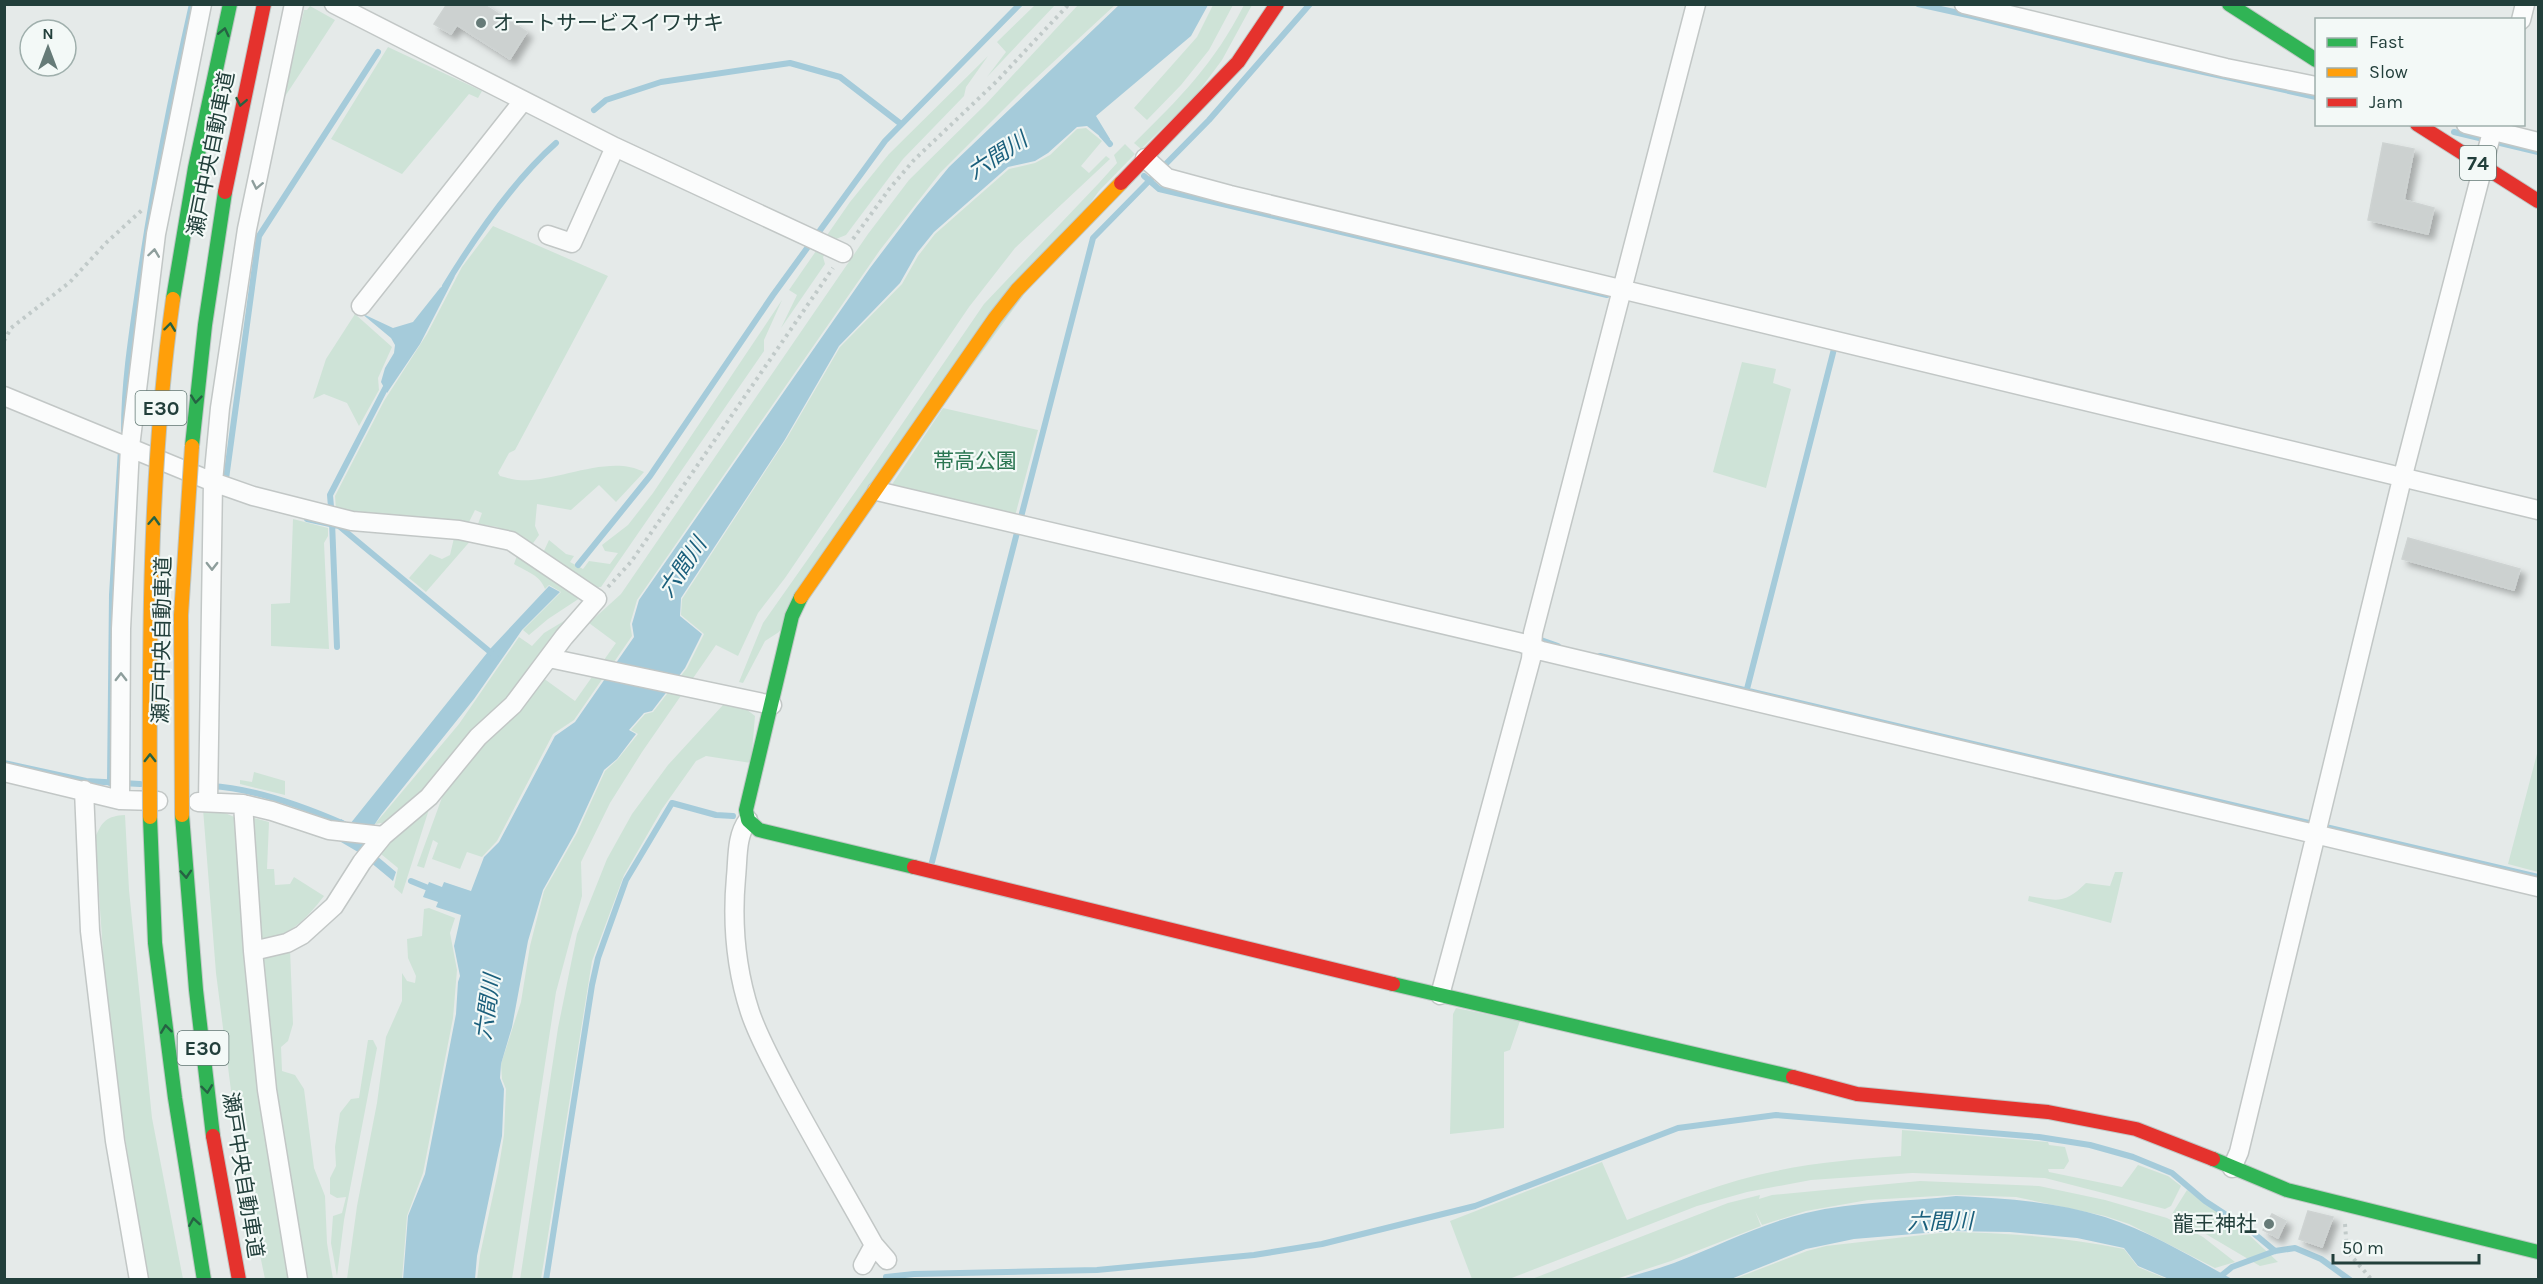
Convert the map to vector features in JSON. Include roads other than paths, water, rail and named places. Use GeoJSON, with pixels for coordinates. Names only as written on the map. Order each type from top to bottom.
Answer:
{"type":"FeatureCollection","features":[{"type":"Feature","properties":{"kind":"main road","name":"瀬戸中央自動車道"},"geometry":{"type":"LineString","coordinates":[[204,1280],[175,1098],[155,943],[150,817],[149,626],[157,444],[170,320],[190,196],[230,4]]}},
{"type":"Feature","properties":{"kind":"main road","name":"瀬戸中央自動車道"},"geometry":{"type":"LineString","coordinates":[[239,1280],[230,1239],[208,1096],[191,941],[182,815],[181,628],[203,327],[222,201],[264,4]]}},
{"type":"Feature","properties":{"kind":"main road"},"geometry":{"type":"LineString","coordinates":[[1277,4],[1238,62],[1154,167],[1017,290],[995,318],[797,603],[792,616],[747,810],[748,820],[759,830],[1442,988],[1848,1092],[2048,1112],[2095,1119],[2136,1129],[2235,1161],[2286,1190],[2538,1252]]}},
{"type":"Feature","properties":{"kind":"main road"},"geometry":{"type":"LineString","coordinates":[[2229,4],[2315,59]]}},
{"type":"Feature","properties":{"kind":"main road","name":"74"},"geometry":{"type":"LineString","coordinates":[[2420,126],[2538,201]]}},
{"type":"Feature","properties":{"kind":"street"},"geometry":{"type":"LineString","coordinates":[[120,789],[121,629],[130,447],[156,234],[202,4]]}},
{"type":"Feature","properties":{"kind":"street"},"geometry":{"type":"LineString","coordinates":[[208,791],[213,482],[220,408],[248,230],[294,4]]}},
{"type":"Feature","properties":{"kind":"street"},"geometry":{"type":"LineString","coordinates":[[334,4],[615,147],[843,253]]}},
{"type":"Feature","properties":{"kind":"street"},"geometry":{"type":"LineString","coordinates":[[1442,988],[1531,659],[1533,633],[1696,4]]}},
{"type":"Feature","properties":{"kind":"street"},"geometry":{"type":"LineString","coordinates":[[1964,4],[2226,68],[2315,86]]}},
{"type":"Feature","properties":{"kind":"street"},"geometry":{"type":"LineString","coordinates":[[361,306],[523,101]]}},
{"type":"Feature","properties":{"kind":"street"},"geometry":{"type":"LineString","coordinates":[[2471,126],[2491,135],[2538,142]]}},
{"type":"Feature","properties":{"kind":"street"},"geometry":{"type":"LineString","coordinates":[[2235,1161],[2401,482],[2491,135]]}},
{"type":"Feature","properties":{"kind":"street"},"geometry":{"type":"LineString","coordinates":[[548,235],[572,243],[615,147]]}},
{"type":"Feature","properties":{"kind":"street"},"geometry":{"type":"LineString","coordinates":[[1154,167],[1241,198],[1620,295],[2401,482],[2538,510]]}},
{"type":"Feature","properties":{"kind":"street"},"geometry":{"type":"LineString","coordinates":[[4,396],[213,482],[286,505],[352,521],[459,530],[511,541],[597,599],[564,637],[557,660],[478,737],[429,797],[373,845],[334,906],[315,924],[287,943],[253,951]]}},
{"type":"Feature","properties":{"kind":"street"},"geometry":{"type":"LineString","coordinates":[[877,491],[1350,601],[1542,651],[2318,827],[2538,886]]}},
{"type":"Feature","properties":{"kind":"street"},"geometry":{"type":"LineString","coordinates":[[557,660],[772,705]]}},
{"type":"Feature","properties":{"kind":"street"},"geometry":{"type":"LineString","coordinates":[[4,772],[84,790],[208,791],[373,845]]}},
{"type":"Feature","properties":{"kind":"street"},"geometry":{"type":"LineString","coordinates":[[84,790],[90,932],[116,1141],[139,1280]]}},
{"type":"Feature","properties":{"kind":"street"},"geometry":{"type":"LineString","coordinates":[[243,804],[253,951],[267,1090],[298,1280]]}},
{"type":"Feature","properties":{"kind":"street"},"geometry":{"type":"LineString","coordinates":[[748,820],[742,828],[739,844],[735,890],[735,930],[740,970],[750,1011],[762,1042],[795,1105],[874,1245],[887,1260]]}},
{"type":"Feature","properties":{"kind":"street"},"geometry":{"type":"LineString","coordinates":[[862,1265],[874,1245]]}},
{"type":"Feature","properties":{"kind":"water","name":"六間川"},"geometry":{"type":"Polygon","coordinates":[[[1119,5],[1208,5],[1191,36],[1096,116],[1110,139],[1107,142],[1087,126],[1077,127],[1048,153],[1035,161],[1008,167],[934,232],[917,253],[900,283],[839,346],[784,441],[681,598],[680,616],[702,634],[685,668],[652,711],[644,713],[629,730],[636,734],[617,759],[604,770],[575,833],[543,890],[528,941],[512,1027],[501,1064],[500,1078],[504,1089],[502,1136],[477,1256],[475,1279],[403,1280],[408,1216],[425,1174],[456,1014],[460,976],[454,946],[461,915],[436,907],[438,902],[423,897],[429,882],[442,887],[444,882],[471,891],[484,857],[499,842],[555,736],[575,722],[634,637],[632,624],[639,600],[870,268],[949,167],[1119,5]]]}},
{"type":"Feature","properties":{"kind":"water"},"geometry":{"type":"Polygon","coordinates":[[[455,276],[420,344],[387,393],[381,382],[385,368],[394,353],[395,345],[391,338],[361,313],[393,328],[413,322],[440,288],[455,276]]]}},
{"type":"Feature","properties":{"kind":"water"},"geometry":{"type":"Polygon","coordinates":[[[549,586],[560,592],[522,630],[474,699],[381,815],[364,840],[365,846],[396,872],[393,881],[358,852],[329,835],[341,819],[350,824],[491,648],[549,586]]]}},
{"type":"Feature","properties":{"kind":"water","name":"六間川"},"geometry":{"type":"Polygon","coordinates":[[[1956,1196],[2031,1202],[2105,1217],[2154,1237],[2232,1279],[2169,1279],[2138,1266],[2124,1248],[2077,1238],[2010,1232],[1949,1231],[1854,1239],[1806,1249],[1731,1279],[1622,1279],[1674,1263],[1756,1229],[1806,1213],[1862,1204],[1956,1196]]]}},
{"type":"Feature","properties":{"kind":"waterway"},"geometry":{"type":"LineString","coordinates":[[124,430],[125,393],[144,249],[162,144],[192,4]]}},
{"type":"Feature","properties":{"kind":"waterway"},"geometry":{"type":"LineString","coordinates":[[578,565],[650,476],[773,295],[885,141],[1020,4]]}},
{"type":"Feature","properties":{"kind":"waterway"},"geometry":{"type":"LineString","coordinates":[[932,862],[1093,238],[1209,120],[1310,4]]}},
{"type":"Feature","properties":{"kind":"waterway"},"geometry":{"type":"LineString","coordinates":[[1918,4],[2149,60],[2315,97]]}},
{"type":"Feature","properties":{"kind":"waterway"},"geometry":{"type":"LineString","coordinates":[[226,479],[259,236],[378,52]]}},
{"type":"Feature","properties":{"kind":"waterway"},"geometry":{"type":"LineString","coordinates":[[594,110],[606,100],[661,82],[790,63],[840,77],[901,124]]}},
{"type":"Feature","properties":{"kind":"waterway"},"geometry":{"type":"LineString","coordinates":[[2454,132],[2538,152]]}},
{"type":"Feature","properties":{"kind":"waterway"},"geometry":{"type":"LineString","coordinates":[[1102,135],[1110,144]]}},
{"type":"Feature","properties":{"kind":"waterway"},"geometry":{"type":"LineString","coordinates":[[445,286],[496,210],[525,174],[556,143]]}},
{"type":"Feature","properties":{"kind":"waterway"},"geometry":{"type":"LineString","coordinates":[[1144,176],[1159,189],[1607,295]]}},
{"type":"Feature","properties":{"kind":"waterway"},"geometry":{"type":"LineString","coordinates":[[1747,689],[1834,349]]}},
{"type":"Feature","properties":{"kind":"waterway"},"geometry":{"type":"LineString","coordinates":[[331,507],[330,495],[388,383]]}},
{"type":"Feature","properties":{"kind":"waterway"},"geometry":{"type":"LineString","coordinates":[[110,783],[112,595],[121,449]]}},
{"type":"Feature","properties":{"kind":"waterway"},"geometry":{"type":"LineString","coordinates":[[307,519],[339,526],[495,656]]}},
{"type":"Feature","properties":{"kind":"waterway"},"geometry":{"type":"LineString","coordinates":[[332,522],[337,647]]}},
{"type":"Feature","properties":{"kind":"waterway"},"geometry":{"type":"LineString","coordinates":[[1541,640],[1558,646]]}},
{"type":"Feature","properties":{"kind":"waterway"},"geometry":{"type":"LineString","coordinates":[[1600,656],[2538,877]]}},
{"type":"Feature","properties":{"kind":"waterway"},"geometry":{"type":"LineString","coordinates":[[4,763],[86,781],[140,784]]}},
{"type":"Feature","properties":{"kind":"waterway"},"geometry":{"type":"LineString","coordinates":[[210,786],[244,790],[278,799],[344,824]]}},
{"type":"Feature","properties":{"kind":"waterway"},"geometry":{"type":"LineString","coordinates":[[546,1280],[592,985],[598,958],[626,880],[672,803],[716,815],[733,816]]}},
{"type":"Feature","properties":{"kind":"waterway"},"geometry":{"type":"LineString","coordinates":[[411,881],[433,890]]}},
{"type":"Feature","properties":{"kind":"waterway"},"geometry":{"type":"LineString","coordinates":[[886,1277],[914,1274],[1097,1270],[1254,1255],[1322,1244],[1475,1206],[1678,1128],[1776,1115],[2039,1137],[2090,1145],[2133,1157],[2172,1173],[2205,1201],[2251,1231],[2275,1251]]}},
{"type":"Feature","properties":{"kind":"waterway"},"geometry":{"type":"LineString","coordinates":[[2216,1280],[2232,1267],[2275,1251],[2295,1248],[2321,1259],[2350,1280]]}},
{"type":"Feature","properties":{"kind":"place","name":"オートサービスイワサキ"},"geometry":{"type":"Point","coordinates":[481,23]}},
{"type":"Feature","properties":{"kind":"place","name":"龍王神社"},"geometry":{"type":"Point","coordinates":[2269,1224]}},
{"type":"Feature","properties":{"kind":"park label","name":"帯高公園"},"geometry":{"type":"Point","coordinates":[975,461]}}]}
